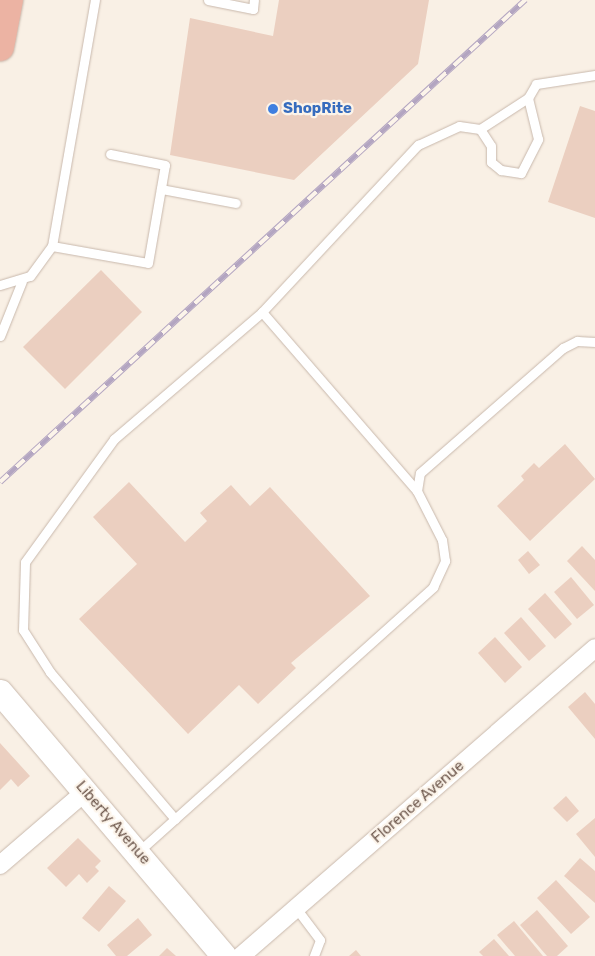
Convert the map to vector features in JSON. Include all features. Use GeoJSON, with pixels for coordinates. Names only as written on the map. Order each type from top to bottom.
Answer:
{"type":"FeatureCollection","features":[{"type":"Feature","properties":{"kind":"highway"},"geometry":{"type":"LineString","coordinates":[[0,47],[9,0]]}},
{"type":"Feature","properties":{"kind":"street","name":"Florence Avenue"},"geometry":{"type":"LineString","coordinates":[[241,956],[595,648]]}},
{"type":"Feature","properties":{"kind":"street","name":"Liberty Avenue"},"geometry":{"type":"LineString","coordinates":[[0,692],[138,852],[224,956]]}},
{"type":"Feature","properties":{"kind":"street"},"geometry":{"type":"LineString","coordinates":[[0,865],[86,791]]}},
{"type":"Feature","properties":{"kind":"lane"},"geometry":{"type":"LineString","coordinates":[[0,285],[22,281],[38,270],[52,246],[95,0]]}},
{"type":"Feature","properties":{"kind":"lane"},"geometry":{"type":"LineString","coordinates":[[208,0],[253,9],[254,0]]}},
{"type":"Feature","properties":{"kind":"lane"},"geometry":{"type":"LineString","coordinates":[[175,819],[50,672],[23,630],[25,562],[114,439],[262,312],[418,145],[459,126],[480,129],[528,98],[536,84],[595,76]]}},
{"type":"Feature","properties":{"kind":"lane"},"geometry":{"type":"LineString","coordinates":[[480,129],[491,146],[491,162],[501,170],[522,173],[538,140],[528,98]]}},
{"type":"Feature","properties":{"kind":"lane"},"geometry":{"type":"LineString","coordinates":[[52,246],[148,263],[165,165],[110,154]]}},
{"type":"Feature","properties":{"kind":"lane"},"geometry":{"type":"LineString","coordinates":[[161,189],[236,203]]}},
{"type":"Feature","properties":{"kind":"lane"},"geometry":{"type":"LineString","coordinates":[[0,336],[22,281]]}},
{"type":"Feature","properties":{"kind":"lane"},"geometry":{"type":"LineString","coordinates":[[138,852],[433,588],[445,561],[442,540],[417,491],[262,312]]}},
{"type":"Feature","properties":{"kind":"lane"},"geometry":{"type":"LineString","coordinates":[[417,491],[420,473],[540,366],[577,341],[595,342]]}},
{"type":"Feature","properties":{"kind":"lane"},"geometry":{"type":"LineString","coordinates":[[296,908],[320,940],[314,956]]}},
{"type":"Feature","properties":{"kind":"building","name":"ShopRite"},"geometry":{"type":"Polygon","coordinates":[[[279,0],[429,0],[418,64],[294,180],[170,155],[190,18],[273,36],[279,0]]]}},
{"type":"Feature","properties":{"kind":"building"},"geometry":{"type":"Polygon","coordinates":[[[580,106],[595,111],[595,218],[548,202],[580,106]]]}},
{"type":"Feature","properties":{"kind":"building"},"geometry":{"type":"Polygon","coordinates":[[[101,270],[142,312],[65,389],[23,347],[101,270]]]}},
{"type":"Feature","properties":{"kind":"building"},"geometry":{"type":"Polygon","coordinates":[[[565,444],[595,479],[530,541],[497,506],[524,480],[521,476],[534,463],[539,468],[565,444]]]}},
{"type":"Feature","properties":{"kind":"building"},"geometry":{"type":"Polygon","coordinates":[[[129,482],[185,542],[207,521],[200,513],[231,485],[250,506],[270,487],[370,596],[291,663],[296,668],[258,704],[239,685],[188,734],[79,619],[137,564],[93,517],[129,482]]]}},
{"type":"Feature","properties":{"kind":"building"},"geometry":{"type":"Polygon","coordinates":[[[582,546],[595,560],[595,591],[567,561],[582,546]]]}},
{"type":"Feature","properties":{"kind":"building"},"geometry":{"type":"Polygon","coordinates":[[[528,551],[540,565],[529,574],[518,560],[528,551]]]}},
{"type":"Feature","properties":{"kind":"building"},"geometry":{"type":"Polygon","coordinates":[[[571,577],[594,605],[577,619],[554,592],[571,577]]]}},
{"type":"Feature","properties":{"kind":"building"},"geometry":{"type":"Polygon","coordinates":[[[545,593],[572,624],[555,639],[528,609],[545,593]]]}},
{"type":"Feature","properties":{"kind":"building"},"geometry":{"type":"Polygon","coordinates":[[[521,617],[546,646],[529,661],[504,633],[521,617]]]}},
{"type":"Feature","properties":{"kind":"building"},"geometry":{"type":"Polygon","coordinates":[[[495,637],[522,667],[505,683],[478,653],[495,637]]]}},
{"type":"Feature","properties":{"kind":"building"},"geometry":{"type":"Polygon","coordinates":[[[585,692],[595,704],[595,739],[568,707],[585,692]]]}},
{"type":"Feature","properties":{"kind":"building"},"geometry":{"type":"Polygon","coordinates":[[[0,743],[30,776],[18,787],[11,779],[0,790],[0,743]]]}},
{"type":"Feature","properties":{"kind":"building"},"geometry":{"type":"Polygon","coordinates":[[[566,796],[579,811],[567,822],[553,808],[566,796]]]}},
{"type":"Feature","properties":{"kind":"building"},"geometry":{"type":"Polygon","coordinates":[[[595,818],[595,857],[576,834],[595,818]]]}},
{"type":"Feature","properties":{"kind":"building"},"geometry":{"type":"Polygon","coordinates":[[[78,838],[101,861],[95,867],[99,871],[87,883],[79,874],[66,887],[47,868],[78,838]]]}},
{"type":"Feature","properties":{"kind":"building"},"geometry":{"type":"Polygon","coordinates":[[[580,858],[595,871],[595,903],[564,876],[580,858]]]}},
{"type":"Feature","properties":{"kind":"building"},"geometry":{"type":"Polygon","coordinates":[[[556,880],[590,917],[571,934],[537,898],[556,880]]]}},
{"type":"Feature","properties":{"kind":"building"},"geometry":{"type":"Polygon","coordinates":[[[109,886],[126,901],[99,932],[82,918],[109,886]]]}},
{"type":"Feature","properties":{"kind":"building"},"geometry":{"type":"Polygon","coordinates":[[[537,910],[568,946],[557,956],[547,956],[520,925],[537,910]]]}},
{"type":"Feature","properties":{"kind":"building"},"geometry":{"type":"Polygon","coordinates":[[[138,918],[152,935],[127,956],[116,956],[107,945],[138,918]]]}},
{"type":"Feature","properties":{"kind":"building"},"geometry":{"type":"Polygon","coordinates":[[[514,921],[543,956],[515,956],[497,935],[514,921]]]}},
{"type":"Feature","properties":{"kind":"building"},"geometry":{"type":"Polygon","coordinates":[[[494,939],[509,956],[483,956],[479,952],[494,939]]]}},
{"type":"Feature","properties":{"kind":"building"},"geometry":{"type":"Polygon","coordinates":[[[167,948],[176,956],[159,956],[167,948]]]}},
{"type":"Feature","properties":{"kind":"building"},"geometry":{"type":"Polygon","coordinates":[[[356,950],[361,956],[349,956],[356,950]]]}},
{"type":"Feature","properties":{"kind":"railway"},"geometry":{"type":"LineString","coordinates":[[0,482],[525,0]]}},
{"type":"Feature","properties":{"kind":"place","name":"ShopRite"},"geometry":{"type":"Point","coordinates":[273,109]}}]}
